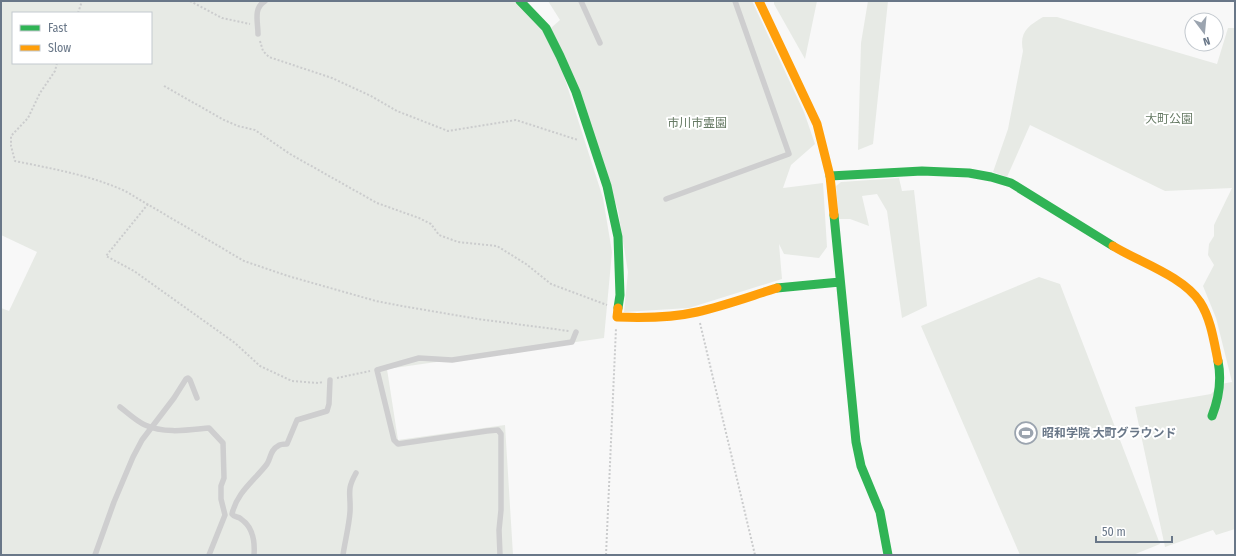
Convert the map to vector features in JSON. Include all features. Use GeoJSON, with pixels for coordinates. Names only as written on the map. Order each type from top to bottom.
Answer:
{"type":"FeatureCollection","features":[{"type":"Feature","properties":{"kind":"street"},"geometry":{"type":"LineString","coordinates":[[520,1],[546,28],[553,42],[576,92],[607,186],[618,237],[620,295],[617,313],[649,318],[697,312],[784,286],[840,282]]}},
{"type":"Feature","properties":{"kind":"street"},"geometry":{"type":"LineString","coordinates":[[759,1],[818,124],[830,176],[856,442],[861,466],[880,512],[888,555]]}},
{"type":"Feature","properties":{"kind":"street"},"geometry":{"type":"LineString","coordinates":[[830,176],[929,172],[976,174],[998,178],[1011,183],[1119,250],[1182,284],[1191,291],[1204,308],[1220,366],[1221,384],[1218,403],[1212,416]]}},
{"type":"Feature","properties":{"kind":"lane"},"geometry":{"type":"LineString","coordinates":[[258,34],[257,16],[260,4],[265,1]]}},
{"type":"Feature","properties":{"kind":"lane"},"geometry":{"type":"LineString","coordinates":[[581,1],[600,43]]}},
{"type":"Feature","properties":{"kind":"lane"},"geometry":{"type":"LineString","coordinates":[[666,199],[789,154],[735,1]]}},
{"type":"Feature","properties":{"kind":"lane"},"geometry":{"type":"LineString","coordinates":[[500,555],[499,530],[501,510],[501,434],[498,430],[487,431],[398,444],[394,440],[377,370],[419,358],[452,360],[572,342],[576,332]]}},
{"type":"Feature","properties":{"kind":"lane"},"geometry":{"type":"LineString","coordinates":[[95,555],[122,482],[142,440],[174,398],[186,379],[188,378],[190,380],[197,398]]}},
{"type":"Feature","properties":{"kind":"lane"},"geometry":{"type":"LineString","coordinates":[[254,555],[255,541],[250,530],[240,518],[232,514],[234,507],[248,483],[268,463],[271,452],[278,446],[287,444],[297,420],[326,411],[329,404],[330,380]]}},
{"type":"Feature","properties":{"kind":"lane"},"geometry":{"type":"LineString","coordinates":[[120,407],[144,425],[152,428],[176,431],[208,428],[223,443],[224,478],[221,486],[221,499],[225,514],[209,555]]}},
{"type":"Feature","properties":{"kind":"lane"},"geometry":{"type":"LineString","coordinates":[[343,555],[350,512],[348,494],[350,484],[356,473]]}},
{"type":"Feature","properties":{"kind":"path"},"geometry":{"type":"LineString","coordinates":[[78,12],[82,1]]}},
{"type":"Feature","properties":{"kind":"path"},"geometry":{"type":"LineString","coordinates":[[190,1],[222,18],[251,24],[258,34],[263,51],[269,57],[332,78],[371,96],[397,111],[448,131],[516,120],[593,144]]}},
{"type":"Feature","properties":{"kind":"path"},"geometry":{"type":"LineString","coordinates":[[57,64],[56,71],[40,93],[28,118],[11,136],[11,146],[15,161],[77,173],[106,182],[148,204],[244,261],[299,280],[376,301],[415,309],[551,330],[576,332]]}},
{"type":"Feature","properties":{"kind":"path"},"geometry":{"type":"LineString","coordinates":[[164,86],[224,120],[238,126],[255,130],[290,154],[378,203],[431,224],[439,235],[458,242],[497,246],[526,264],[551,284],[617,313],[606,555]]}},
{"type":"Feature","properties":{"kind":"path"},"geometry":{"type":"LineString","coordinates":[[148,204],[106,256],[134,271],[235,342],[260,366],[292,381],[318,383],[377,370]]}},
{"type":"Feature","properties":{"kind":"path"},"geometry":{"type":"LineString","coordinates":[[697,312],[755,555]]}},
{"type":"Feature","properties":{"kind":"green space"},"geometry":{"type":"Polygon","coordinates":[[[1,1],[516,1],[542,29],[563,73],[603,198],[612,252],[604,338],[387,369],[398,440],[505,425],[513,555],[1,555],[1,308],[9,311],[37,252],[1,235],[1,1]]]}},
{"type":"Feature","properties":{"kind":"green space","name":"市川市霊園"},"geometry":{"type":"Polygon","coordinates":[[[548,1],[752,1],[804,112],[815,144],[791,165],[783,188],[823,183],[827,247],[819,258],[784,254],[779,244],[782,279],[689,308],[624,312],[628,272],[618,210],[551,28],[560,20],[548,1]]]}},
{"type":"Feature","properties":{"kind":"green space"},"geometry":{"type":"Polygon","coordinates":[[[774,1],[817,1],[805,59],[774,4],[774,1]]]}},
{"type":"Feature","properties":{"kind":"green space"},"geometry":{"type":"Polygon","coordinates":[[[868,1],[888,1],[873,144],[858,150],[861,43],[868,1]]]}},
{"type":"Feature","properties":{"kind":"green space","name":"大町公園"},"geometry":{"type":"Polygon","coordinates":[[[1043,17],[1057,17],[1217,64],[1221,52],[1224,52],[1224,41],[1228,28],[1235,28],[1235,529],[1216,535],[1213,530],[1165,547],[1135,407],[1211,394],[1221,384],[1232,382],[1216,318],[1203,286],[1214,265],[1208,255],[1209,244],[1214,236],[1214,225],[1232,188],[1165,191],[1030,125],[1007,177],[993,172],[1008,129],[1023,51],[1022,39],[1026,30],[1033,23],[1043,17]]]}},
{"type":"Feature","properties":{"kind":"green space"},"geometry":{"type":"Polygon","coordinates":[[[899,178],[902,191],[914,190],[927,306],[902,318],[887,211],[877,194],[862,196],[869,226],[850,219],[839,219],[836,186],[841,182],[899,178]]]}},
{"type":"Feature","properties":{"kind":"green space"},"geometry":{"type":"Polygon","coordinates":[[[1039,277],[1060,284],[1160,544],[1133,555],[1020,555],[921,326],[1039,277]]]}},
{"type":"Feature","properties":{"kind":"traffic: fast"},"geometry":{"type":"LineString","coordinates":[[520,1],[546,28],[560,56],[576,92],[607,186],[618,237],[620,295],[618,308]]}},
{"type":"Feature","properties":{"kind":"traffic: fast"},"geometry":{"type":"LineString","coordinates":[[830,176],[922,171],[969,173],[991,177],[1011,183],[1113,246]]}},
{"type":"Feature","properties":{"kind":"traffic: fast"},"geometry":{"type":"LineString","coordinates":[[834,215],[856,442],[861,466],[880,512],[888,555]]}},
{"type":"Feature","properties":{"kind":"traffic: fast"},"geometry":{"type":"LineString","coordinates":[[777,288],[840,282]]}},
{"type":"Feature","properties":{"kind":"traffic: fast"},"geometry":{"type":"LineString","coordinates":[[1212,416],[1219,389],[1220,376],[1218,361]]}},
{"type":"Feature","properties":{"kind":"traffic: slow"},"geometry":{"type":"LineString","coordinates":[[759,1],[817,124],[830,176],[834,215]]}},
{"type":"Feature","properties":{"kind":"traffic: slow"},"geometry":{"type":"LineString","coordinates":[[1113,246],[1172,277],[1192,293],[1200,302],[1207,316],[1212,331],[1218,361]]}},
{"type":"Feature","properties":{"kind":"traffic: slow"},"geometry":{"type":"LineString","coordinates":[[618,308],[617,317],[677,315],[717,307],[777,288]]}},
{"type":"Feature","properties":{"kind":"place","name":"昭和学院 大町グラウンド"},"geometry":{"type":"Point","coordinates":[1026,433]}}]}
